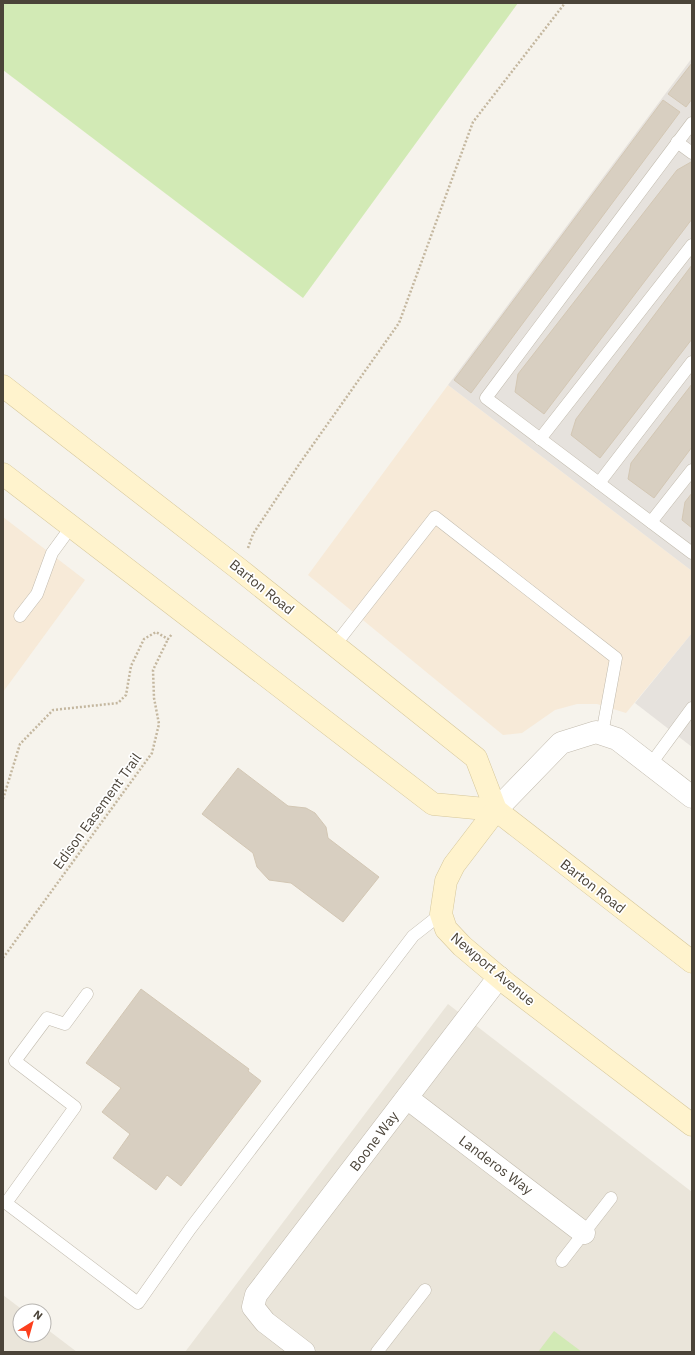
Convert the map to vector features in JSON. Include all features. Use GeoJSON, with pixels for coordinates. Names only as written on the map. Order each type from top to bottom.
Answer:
{"type":"FeatureCollection","features":[{"type":"Feature","properties":{"kind":"main road","name":"Barton Road"},"geometry":{"type":"LineString","coordinates":[[3,386],[239,569],[476,758],[496,810],[692,962]]}},
{"type":"Feature","properties":{"kind":"main road"},"geometry":{"type":"LineString","coordinates":[[3,474],[433,804],[496,810]]}},
{"type":"Feature","properties":{"kind":"main road"},"geometry":{"type":"LineString","coordinates":[[440,914],[446,881],[454,865],[496,810]]}},
{"type":"Feature","properties":{"kind":"main road","name":"Newport Avenue"},"geometry":{"type":"LineString","coordinates":[[440,914],[446,929],[462,946],[499,977],[692,1125]]}},
{"type":"Feature","properties":{"kind":"street"},"geometry":{"type":"LineString","coordinates":[[496,810],[561,743],[596,732],[617,739],[692,797]]}},
{"type":"Feature","properties":{"kind":"street","name":"Boone Way"},"geometry":{"type":"LineString","coordinates":[[304,1352],[265,1322],[253,1307],[256,1295],[499,977]]}},
{"type":"Feature","properties":{"kind":"street","name":"Landeros Way"},"geometry":{"type":"LineString","coordinates":[[407,1098],[584,1232]]}},
{"type":"Feature","properties":{"kind":"lane"},"geometry":{"type":"LineString","coordinates":[[692,123],[486,398],[692,553]]}},
{"type":"Feature","properties":{"kind":"lane"},"geometry":{"type":"LineString","coordinates":[[677,142],[692,153]]}},
{"type":"Feature","properties":{"kind":"lane"},"geometry":{"type":"LineString","coordinates":[[540,439],[692,245]]}},
{"type":"Feature","properties":{"kind":"lane"},"geometry":{"type":"LineString","coordinates":[[599,483],[692,362]]}},
{"type":"Feature","properties":{"kind":"lane"},"geometry":{"type":"LineString","coordinates":[[651,522],[692,470]]}},
{"type":"Feature","properties":{"kind":"lane"},"geometry":{"type":"LineString","coordinates":[[335,645],[435,517],[616,658],[602,734]]}},
{"type":"Feature","properties":{"kind":"lane"},"geometry":{"type":"LineString","coordinates":[[20,616],[37,594],[52,553],[71,527]]}},
{"type":"Feature","properties":{"kind":"lane"},"geometry":{"type":"LineString","coordinates":[[650,765],[692,708]]}},
{"type":"Feature","properties":{"kind":"lane"},"geometry":{"type":"LineString","coordinates":[[87,994],[65,1024],[47,1018],[14,1061],[75,1107],[6,1203],[138,1302],[190,1229],[413,936],[440,914]]}},
{"type":"Feature","properties":{"kind":"lane"},"geometry":{"type":"LineString","coordinates":[[562,1261],[611,1198]]}},
{"type":"Feature","properties":{"kind":"lane"},"geometry":{"type":"LineString","coordinates":[[377,1352],[425,1290]]}},
{"type":"Feature","properties":{"kind":"path"},"geometry":{"type":"LineString","coordinates":[[239,569],[253,534],[304,456],[399,323],[473,122],[565,3]]}},
{"type":"Feature","properties":{"kind":"path","name":"Edison Easement Trail"},"geometry":{"type":"LineString","coordinates":[[3,958],[152,753],[159,724],[154,698],[154,670],[168,639],[187,616]]}},
{"type":"Feature","properties":{"kind":"path"},"geometry":{"type":"LineString","coordinates":[[3,799],[20,744],[53,710],[118,703],[126,695],[131,666],[144,639],[156,632],[168,639]]}},
{"type":"Feature","properties":{"kind":"shaded area"},"geometry":{"type":"Polygon","coordinates":[[[692,58],[692,571],[448,385],[692,58]]]}},
{"type":"Feature","properties":{"kind":"shaded area"},"geometry":{"type":"Polygon","coordinates":[[[448,385],[692,571],[692,633],[626,713],[597,704],[577,704],[555,710],[522,733],[503,735],[308,575],[448,385]]]}},
{"type":"Feature","properties":{"kind":"shaded area"},"geometry":{"type":"Polygon","coordinates":[[[3,517],[85,580],[3,692],[3,517]]]}},
{"type":"Feature","properties":{"kind":"shaded area"},"geometry":{"type":"Polygon","coordinates":[[[692,633],[692,747],[635,703],[692,633]]]}},
{"type":"Feature","properties":{"kind":"shaded area"},"geometry":{"type":"Polygon","coordinates":[[[448,1004],[692,1192],[692,1352],[185,1352],[448,1004]]]}},
{"type":"Feature","properties":{"kind":"shaded area"},"geometry":{"type":"Polygon","coordinates":[[[3,1295],[14,1303],[12,1303],[12,1343],[52,1343],[52,1333],[77,1352],[3,1352],[3,1295]]]}},
{"type":"Feature","properties":{"kind":"green space"},"geometry":{"type":"Polygon","coordinates":[[[3,3],[518,3],[303,298],[3,70],[3,3]]]}},
{"type":"Feature","properties":{"kind":"green space"},"geometry":{"type":"Polygon","coordinates":[[[554,1331],[582,1352],[538,1352],[554,1331]]]}},
{"type":"Feature","properties":{"kind":"building"},"geometry":{"type":"Polygon","coordinates":[[[692,63],[692,99],[686,107],[668,94],[692,63]]]}},
{"type":"Feature","properties":{"kind":"building"},"geometry":{"type":"Polygon","coordinates":[[[663,100],[680,112],[471,393],[454,380],[663,100]]]}},
{"type":"Feature","properties":{"kind":"building"},"geometry":{"type":"Polygon","coordinates":[[[691,162],[692,219],[544,414],[515,392],[518,374],[677,170],[691,162]]]}},
{"type":"Feature","properties":{"kind":"building"},"geometry":{"type":"Polygon","coordinates":[[[692,265],[692,339],[600,458],[571,435],[576,419],[692,265]]]}},
{"type":"Feature","properties":{"kind":"building"},"geometry":{"type":"Polygon","coordinates":[[[692,384],[692,447],[654,498],[628,479],[631,463],[692,384]]]}},
{"type":"Feature","properties":{"kind":"building"},"geometry":{"type":"Polygon","coordinates":[[[692,493],[692,528],[682,520],[685,502],[692,493]]]}},
{"type":"Feature","properties":{"kind":"building"},"geometry":{"type":"Polygon","coordinates":[[[238,768],[288,806],[306,808],[315,813],[326,827],[328,838],[379,877],[343,922],[291,883],[269,880],[257,867],[253,853],[202,814],[238,768]]]}},
{"type":"Feature","properties":{"kind":"building"},"geometry":{"type":"Polygon","coordinates":[[[141,989],[249,1069],[248,1071],[261,1081],[181,1186],[167,1175],[156,1190],[113,1158],[130,1134],[102,1112],[121,1088],[86,1063],[141,989]]]}}]}
